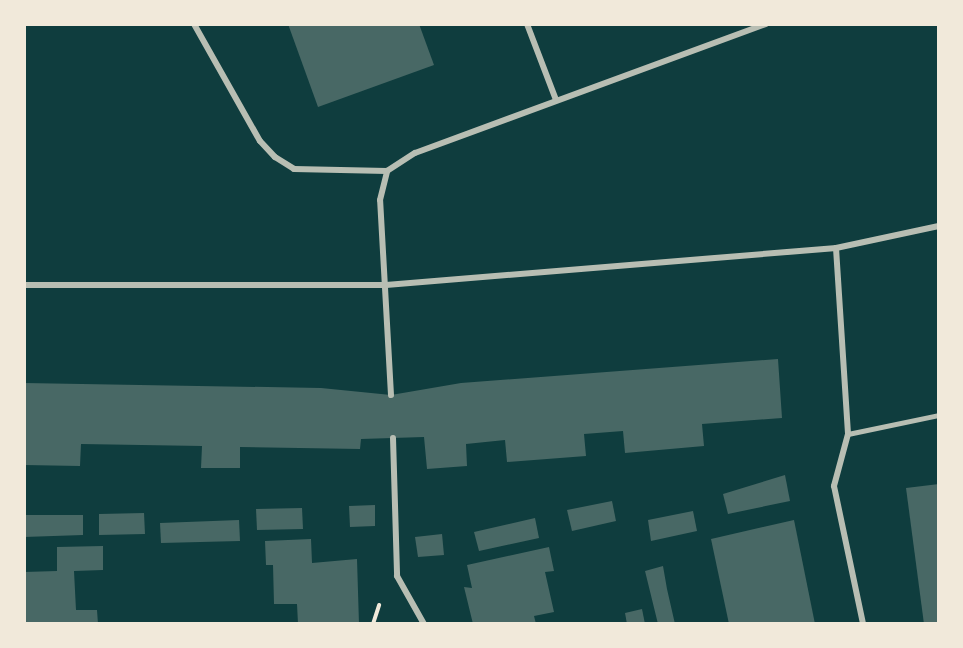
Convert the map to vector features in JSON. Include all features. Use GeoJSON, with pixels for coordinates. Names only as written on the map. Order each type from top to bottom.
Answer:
{"type":"FeatureCollection","features":[{"type":"Feature","properties":{"kind":"street"},"geometry":{"type":"LineString","coordinates":[[194,24],[260,141],[275,157],[294,169],[387,171],[415,153],[765,24]]}},
{"type":"Feature","properties":{"kind":"street"},"geometry":{"type":"LineString","coordinates":[[528,24],[556,100]]}},
{"type":"Feature","properties":{"kind":"street"},"geometry":{"type":"LineString","coordinates":[[387,171],[380,200],[391,395]]}},
{"type":"Feature","properties":{"kind":"street"},"geometry":{"type":"LineString","coordinates":[[24,285],[386,285],[837,248],[939,226]]}},
{"type":"Feature","properties":{"kind":"street"},"geometry":{"type":"LineString","coordinates":[[837,248],[848,434],[834,486],[863,624]]}},
{"type":"Feature","properties":{"kind":"street"},"geometry":{"type":"LineString","coordinates":[[393,438],[397,576],[424,624]]}},
{"type":"Feature","properties":{"kind":"lane"},"geometry":{"type":"LineString","coordinates":[[848,434],[939,415]]}},
{"type":"Feature","properties":{"kind":"building"},"geometry":{"type":"Polygon","coordinates":[[[288,24],[419,24],[434,65],[318,107],[288,24]]]}},
{"type":"Feature","properties":{"kind":"building"},"geometry":{"type":"Polygon","coordinates":[[[778,359],[782,418],[702,424],[704,446],[625,453],[623,431],[584,434],[586,456],[507,462],[505,440],[466,444],[467,466],[427,469],[424,437],[361,439],[360,449],[240,447],[240,468],[201,468],[202,446],[81,444],[80,466],[24,465],[24,383],[321,388],[391,395],[461,383],[778,359]]]}},
{"type":"Feature","properties":{"kind":"building"},"geometry":{"type":"Polygon","coordinates":[[[785,475],[790,501],[728,514],[723,494],[785,475]]]}},
{"type":"Feature","properties":{"kind":"building"},"geometry":{"type":"Polygon","coordinates":[[[939,484],[939,624],[924,624],[906,488],[939,484]]]}},
{"type":"Feature","properties":{"kind":"building"},"geometry":{"type":"Polygon","coordinates":[[[612,501],[616,521],[572,531],[567,510],[612,501]]]}},
{"type":"Feature","properties":{"kind":"building"},"geometry":{"type":"Polygon","coordinates":[[[375,505],[375,526],[350,527],[349,506],[375,505]]]}},
{"type":"Feature","properties":{"kind":"building"},"geometry":{"type":"Polygon","coordinates":[[[302,508],[303,529],[257,530],[256,509],[302,508]]]}},
{"type":"Feature","properties":{"kind":"building"},"geometry":{"type":"Polygon","coordinates":[[[693,511],[697,531],[651,541],[648,520],[693,511]]]}},
{"type":"Feature","properties":{"kind":"building"},"geometry":{"type":"Polygon","coordinates":[[[144,513],[145,534],[99,535],[99,514],[144,513]]]}},
{"type":"Feature","properties":{"kind":"building"},"geometry":{"type":"Polygon","coordinates":[[[24,515],[83,515],[83,535],[24,537],[24,515]]]}},
{"type":"Feature","properties":{"kind":"building"},"geometry":{"type":"Polygon","coordinates":[[[535,518],[539,538],[479,551],[474,532],[535,518]]]}},
{"type":"Feature","properties":{"kind":"building"},"geometry":{"type":"Polygon","coordinates":[[[239,520],[240,541],[161,543],[160,523],[239,520]]]}},
{"type":"Feature","properties":{"kind":"building"},"geometry":{"type":"Polygon","coordinates":[[[794,520],[815,624],[729,624],[711,539],[794,520]]]}},
{"type":"Feature","properties":{"kind":"building"},"geometry":{"type":"Polygon","coordinates":[[[442,534],[444,555],[418,557],[415,537],[442,534]]]}},
{"type":"Feature","properties":{"kind":"building"},"geometry":{"type":"Polygon","coordinates":[[[311,539],[312,563],[357,559],[359,624],[298,624],[297,604],[274,604],[273,565],[266,565],[265,541],[311,539]]]}},
{"type":"Feature","properties":{"kind":"building"},"geometry":{"type":"Polygon","coordinates":[[[103,546],[103,570],[74,571],[76,610],[97,610],[98,624],[24,624],[24,572],[57,571],[57,547],[103,546]]]}},
{"type":"Feature","properties":{"kind":"building"},"geometry":{"type":"Polygon","coordinates":[[[549,547],[554,571],[545,572],[554,612],[534,616],[536,624],[473,624],[464,587],[472,588],[467,565],[549,547]]]}},
{"type":"Feature","properties":{"kind":"building"},"geometry":{"type":"Polygon","coordinates":[[[663,566],[675,624],[658,624],[645,571],[663,566]]]}},
{"type":"Feature","properties":{"kind":"building"},"geometry":{"type":"Polygon","coordinates":[[[642,609],[645,624],[627,624],[625,613],[642,609]]]}}]}
